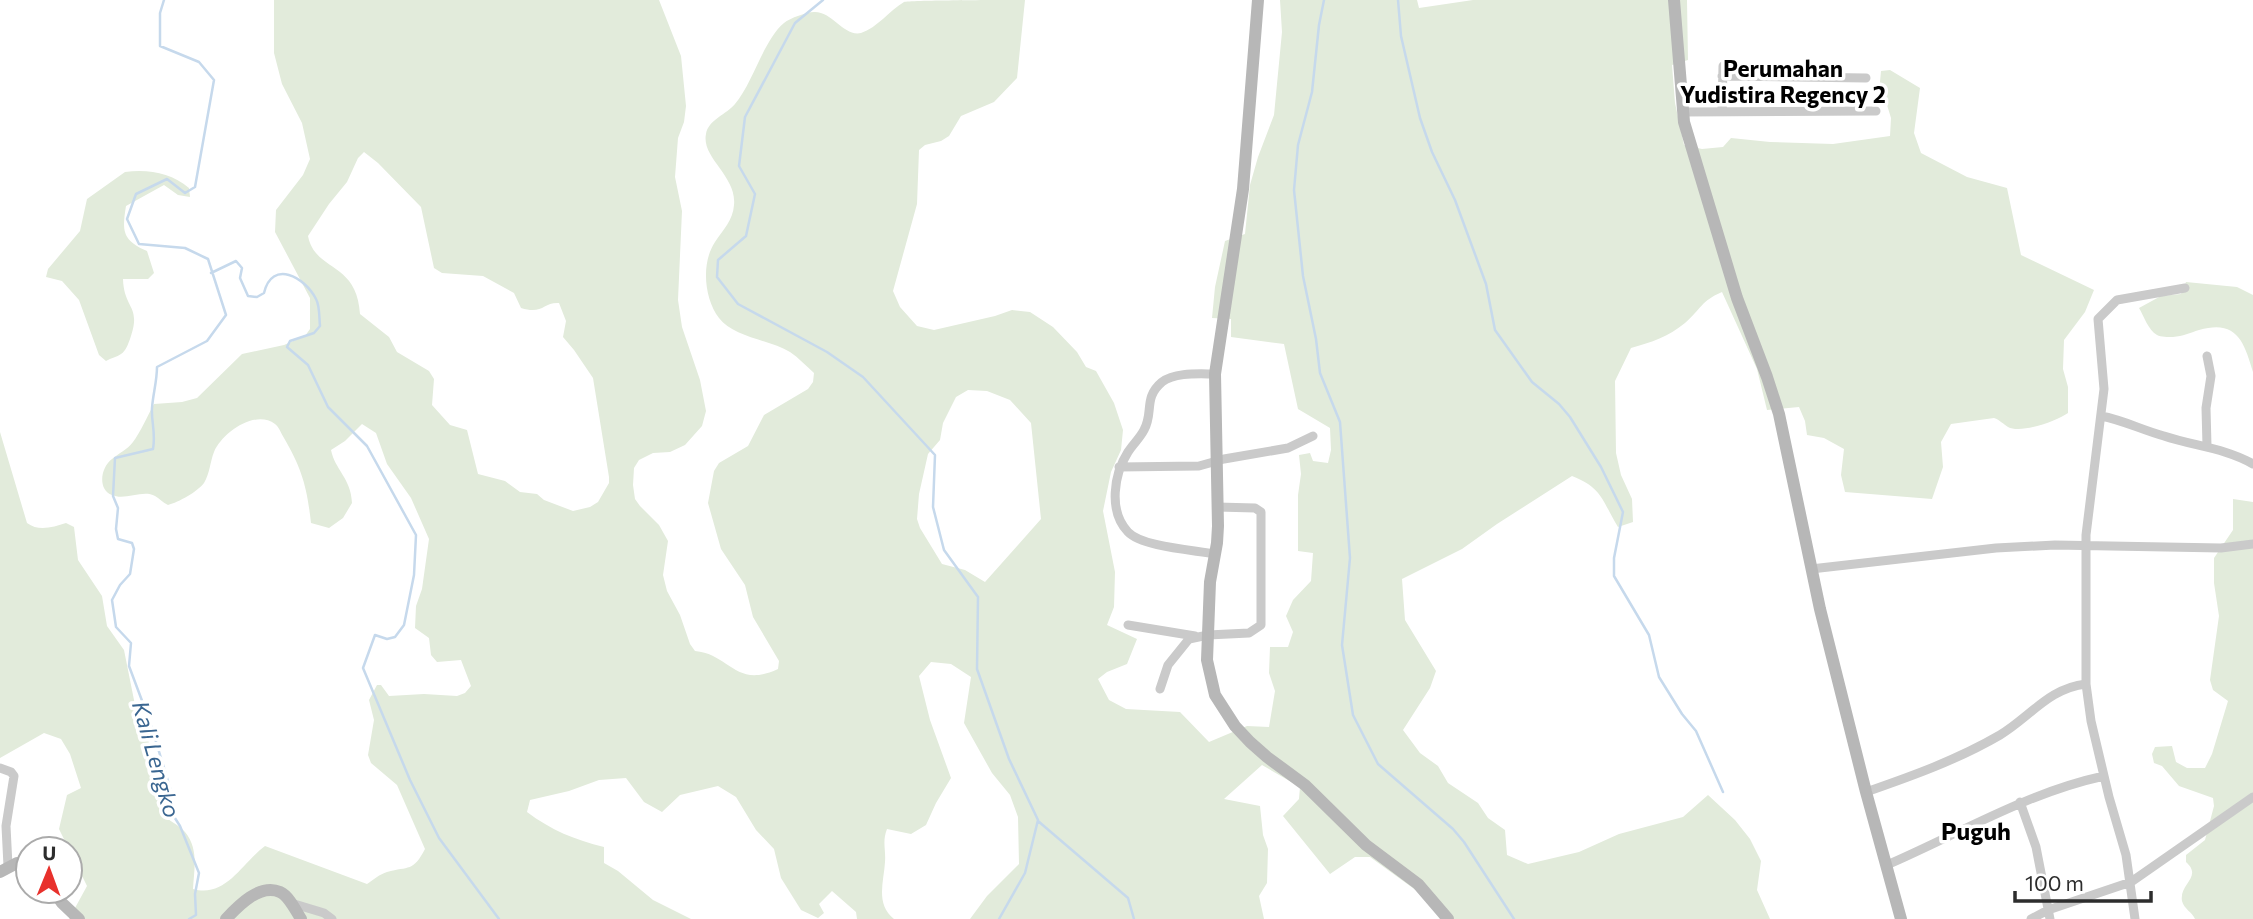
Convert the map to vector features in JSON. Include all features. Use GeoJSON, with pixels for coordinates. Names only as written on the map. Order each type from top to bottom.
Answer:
{"type":"FeatureCollection","features":[{"type":"Feature","properties":{"kind":"street"},"geometry":{"type":"LineString","coordinates":[[1258,0],[1243,189],[1215,374],[1215,554],[1203,635],[1210,683],[1235,726],[1267,757],[1305,785],[1366,845],[1418,884],[1448,919]]}},
{"type":"Feature","properties":{"kind":"street"},"geometry":{"type":"LineString","coordinates":[[1674,0],[1683,112],[1692,153],[1733,286],[1768,377],[1779,414],[1811,569],[1900,919]]}},
{"type":"Feature","properties":{"kind":"street"},"geometry":{"type":"LineString","coordinates":[[1722,111],[1722,71],[1866,78]]}},
{"type":"Feature","properties":{"kind":"street"},"geometry":{"type":"LineString","coordinates":[[1683,112],[1876,111]]}},
{"type":"Feature","properties":{"kind":"street"},"geometry":{"type":"LineString","coordinates":[[2135,919],[2126,855],[2091,721],[2086,684],[2088,509],[2104,389],[2098,320],[2117,300],[2185,288]]}},
{"type":"Feature","properties":{"kind":"street"},"geometry":{"type":"LineString","coordinates":[[2207,356],[2211,376],[2206,408],[2207,446]]}},
{"type":"Feature","properties":{"kind":"street"},"geometry":{"type":"LineString","coordinates":[[1215,374],[1168,378],[1150,397],[1146,428],[1119,467],[1116,504],[1122,523],[1133,537],[1152,544],[1215,554]]}},
{"type":"Feature","properties":{"kind":"street"},"geometry":{"type":"LineString","coordinates":[[2101,416],[2165,437],[2207,446],[2253,464]]}},
{"type":"Feature","properties":{"kind":"street"},"geometry":{"type":"LineString","coordinates":[[1119,467],[1176,467],[1215,463],[1224,459],[1288,448],[1313,436]]}},
{"type":"Feature","properties":{"kind":"street"},"geometry":{"type":"LineString","coordinates":[[1128,625],[1203,635],[1249,633],[1261,625],[1261,512],[1255,508],[1217,507]]}},
{"type":"Feature","properties":{"kind":"street"},"geometry":{"type":"LineString","coordinates":[[1811,569],[1996,548],[2221,548],[2253,544]]}},
{"type":"Feature","properties":{"kind":"street"},"geometry":{"type":"LineString","coordinates":[[1160,689],[1172,658],[1186,642],[1203,635]]}},
{"type":"Feature","properties":{"kind":"street"},"geometry":{"type":"LineString","coordinates":[[1866,792],[1953,759],[2002,734],[2059,691],[2086,684]]}},
{"type":"Feature","properties":{"kind":"street"},"geometry":{"type":"LineString","coordinates":[[0,768],[15,776],[7,821],[4,869]]}},
{"type":"Feature","properties":{"kind":"street"},"geometry":{"type":"LineString","coordinates":[[1886,865],[2020,802],[2104,776]]}},
{"type":"Feature","properties":{"kind":"street"},"geometry":{"type":"LineString","coordinates":[[2031,919],[2049,915],[2131,882],[2253,797]]}},
{"type":"Feature","properties":{"kind":"street"},"geometry":{"type":"LineString","coordinates":[[2020,802],[2036,847],[2049,915]]}},
{"type":"Feature","properties":{"kind":"street"},"geometry":{"type":"LineString","coordinates":[[226,919],[244,901],[260,893],[279,892],[301,919]]}},
{"type":"Feature","properties":{"kind":"street"},"geometry":{"type":"LineString","coordinates":[[290,903],[332,919]]}},
{"type":"Feature","properties":{"kind":"street"},"geometry":{"type":"LineString","coordinates":[[64,905],[79,919]]}},
{"type":"Feature","properties":{"kind":"green space"},"geometry":{"type":"Polygon","coordinates":[[[274,0],[659,0],[681,56],[686,106],[678,138],[675,177],[682,211],[678,300],[682,327],[700,380],[706,411],[702,426],[685,445],[670,452],[653,453],[639,460],[634,468],[635,499],[659,525],[668,541],[663,575],[667,591],[695,651],[707,653],[742,673],[764,674],[778,669],[779,661],[753,617],[745,585],[721,549],[708,503],[714,471],[719,463],[748,446],[764,415],[808,389],[813,382],[814,373],[790,352],[733,330],[719,318],[710,301],[706,280],[708,260],[715,242],[730,220],[734,205],[730,185],[706,143],[707,129],[732,108],[770,39],[784,23],[794,17],[811,12],[820,13],[849,31],[861,33],[904,2],[1025,0],[1017,78],[994,102],[961,116],[949,136],[919,150],[917,204],[893,291],[900,307],[917,326],[934,330],[1012,310],[1030,312],[1053,327],[1077,352],[1086,367],[1096,371],[1114,403],[1123,430],[1121,450],[1111,472],[1103,511],[1115,572],[1114,607],[1107,625],[1137,639],[1127,664],[1098,679],[1109,700],[1126,709],[1180,712],[1209,742],[1247,726],[1269,727],[1275,691],[1269,673],[1270,647],[1288,647],[1293,632],[1286,616],[1293,600],[1311,581],[1313,553],[1298,551],[1298,495],[1301,474],[1299,455],[1310,453],[1313,461],[1328,463],[1331,450],[1330,428],[1298,409],[1284,344],[1231,337],[1231,319],[1212,318],[1215,287],[1225,241],[1245,234],[1250,185],[1274,115],[1282,32],[1280,0],[1417,0],[1419,8],[1473,0],[1687,0],[1688,60],[1672,65],[1675,103],[1684,145],[1702,149],[1723,147],[1731,138],[1833,144],[1890,136],[1891,118],[1880,82],[1881,71],[1890,70],[1920,88],[1914,133],[1921,153],[1967,177],[2007,188],[2021,255],[2094,290],[2085,312],[2064,340],[2063,369],[2068,387],[2068,413],[2048,423],[2021,429],[2008,427],[1994,418],[1951,424],[1941,442],[1943,467],[1932,499],[1845,492],[1841,475],[1844,449],[1824,438],[1807,435],[1799,407],[1767,410],[1757,369],[1722,292],[1705,302],[1672,332],[1631,348],[1615,381],[1616,453],[1621,475],[1632,499],[1633,522],[1618,527],[1596,491],[1572,476],[1462,549],[1402,579],[1405,620],[1436,671],[1430,688],[1403,730],[1420,753],[1438,766],[1448,783],[1478,803],[1488,818],[1505,830],[1507,855],[1528,864],[1579,852],[1619,834],[1683,817],[1708,795],[1735,820],[1750,839],[1761,861],[1757,890],[1770,919],[1440,919],[1428,899],[1370,857],[1355,857],[1330,874],[1283,816],[1299,799],[1300,787],[1262,765],[1224,799],[1260,806],[1263,835],[1268,849],[1267,883],[1259,896],[1264,919],[970,919],[987,896],[1019,864],[1018,817],[1010,795],[992,773],[964,723],[971,677],[951,664],[931,662],[919,676],[930,720],[951,778],[926,825],[911,834],[887,829],[884,842],[883,899],[884,906],[894,919],[857,919],[856,912],[832,891],[819,904],[824,913],[818,918],[801,910],[781,878],[774,849],[756,830],[736,797],[718,786],[680,795],[662,812],[644,802],[626,778],[599,780],[569,791],[530,800],[527,812],[564,834],[604,847],[604,863],[653,900],[691,919],[69,919],[77,905],[84,905],[84,892],[87,886],[84,880],[84,835],[62,835],[59,829],[67,795],[81,788],[70,754],[61,739],[44,733],[0,758],[0,432],[27,523],[41,528],[66,523],[74,527],[78,560],[102,596],[107,626],[124,650],[135,705],[148,735],[150,755],[164,784],[162,814],[185,832],[192,845],[195,859],[193,889],[215,889],[224,884],[265,846],[367,884],[384,873],[414,865],[425,849],[397,785],[371,763],[368,755],[374,720],[369,700],[377,685],[381,685],[389,696],[457,696],[465,693],[471,686],[461,660],[437,662],[431,655],[429,638],[415,628],[416,606],[422,589],[429,539],[411,498],[387,464],[376,433],[362,424],[345,441],[331,450],[349,487],[352,503],[343,518],[329,528],[311,523],[305,488],[295,459],[278,427],[267,420],[249,421],[224,438],[214,452],[204,483],[172,504],[168,505],[150,494],[123,497],[112,495],[104,488],[102,478],[105,467],[133,442],[154,404],[197,398],[242,354],[284,345],[305,336],[310,329],[310,298],[275,232],[276,210],[303,175],[310,159],[302,123],[282,84],[274,53],[274,0]],[[364,152],[358,158],[347,182],[308,236],[312,248],[352,285],[360,314],[389,337],[397,352],[429,371],[434,379],[432,405],[450,425],[467,430],[478,474],[505,481],[520,492],[537,494],[544,500],[573,511],[598,502],[609,483],[609,477],[593,378],[563,337],[566,321],[559,303],[528,310],[521,308],[514,293],[483,276],[442,273],[434,268],[421,207],[364,152]],[[968,390],[956,397],[943,423],[940,440],[928,454],[919,494],[917,519],[942,564],[965,570],[985,582],[1041,519],[1031,423],[1010,400],[987,391],[968,390]]]}},
{"type":"Feature","properties":{"kind":"green space"},"geometry":{"type":"Polygon","coordinates":[[[143,171],[167,176],[189,188],[190,197],[178,195],[164,185],[126,206],[124,228],[128,239],[147,251],[154,273],[148,279],[123,279],[126,297],[133,313],[133,328],[124,351],[106,361],[99,355],[79,300],[62,281],[46,277],[48,269],[80,231],[87,199],[125,172],[143,171]]]}},
{"type":"Feature","properties":{"kind":"green space"},"geometry":{"type":"Polygon","coordinates":[[[2186,282],[2237,287],[2253,295],[2253,372],[2242,343],[2230,331],[2212,327],[2171,337],[2159,336],[2151,330],[2139,308],[2161,296],[2181,294],[2186,282]]]}},
{"type":"Feature","properties":{"kind":"green space"},"geometry":{"type":"Polygon","coordinates":[[[2233,499],[2253,502],[2253,919],[2195,919],[2182,901],[2192,872],[2186,862],[2186,855],[2205,840],[2214,806],[2213,798],[2179,786],[2162,766],[2154,763],[2152,754],[2155,747],[2172,746],[2176,762],[2187,768],[2205,768],[2212,754],[2228,701],[2213,690],[2210,680],[2219,616],[2214,583],[2214,558],[2233,530],[2233,499]]]}},
{"type":"Feature","properties":{"kind":"waterway","name":"Kali Lengko"},"geometry":{"type":"LineString","coordinates":[[164,0],[160,13],[160,46],[199,62],[214,80],[195,187],[185,193],[167,179],[136,194],[127,219],[139,244],[185,248],[208,259],[226,315],[207,341],[157,367],[152,408],[153,449],[115,458],[113,496],[118,508],[118,539],[132,543],[134,549],[130,574],[112,600],[116,627],[131,643],[129,666],[171,791],[166,804],[180,826],[199,873],[195,894],[196,915],[189,919]]}},
{"type":"Feature","properties":{"kind":"waterway"},"geometry":{"type":"LineString","coordinates":[[823,0],[795,23],[745,117],[739,166],[755,194],[746,236],[718,260],[717,277],[738,304],[827,352],[863,377],[935,455],[933,507],[944,550],[978,597],[977,669],[1009,759],[1038,820],[1025,873],[999,919]]}},
{"type":"Feature","properties":{"kind":"waterway"},"geometry":{"type":"LineString","coordinates":[[1324,0],[1312,92],[1298,145],[1294,190],[1303,276],[1320,373],[1340,422],[1350,558],[1342,645],[1353,715],[1378,764],[1453,829],[1514,919]]}},
{"type":"Feature","properties":{"kind":"waterway"},"geometry":{"type":"LineString","coordinates":[[1398,0],[1401,36],[1420,118],[1432,152],[1455,200],[1486,284],[1495,330],[1532,382],[1559,404],[1570,417],[1601,467],[1623,512],[1614,558],[1614,576],[1649,635],[1659,677],[1696,731],[1723,792]]}},
{"type":"Feature","properties":{"kind":"waterway"},"geometry":{"type":"LineString","coordinates":[[211,273],[236,261],[242,268],[240,278],[248,296],[257,297],[264,293],[274,276],[289,275],[304,284],[317,302],[320,326],[314,333],[290,341],[287,347],[308,365],[328,407],[367,446],[416,535],[414,575],[404,625],[395,637],[387,639],[375,635],[363,668],[410,780],[439,838],[499,919]]}},
{"type":"Feature","properties":{"kind":"waterway"},"geometry":{"type":"LineString","coordinates":[[1038,821],[1128,898],[1134,919]]}},
{"type":"Feature","properties":{"kind":"district","name":"Perumahan Yudistira Regency 2"},"geometry":{"type":"Point","coordinates":[1783,81]}},
{"type":"Feature","properties":{"kind":"district","name":"Puguh"},"geometry":{"type":"Point","coordinates":[1976,830]}}]}
